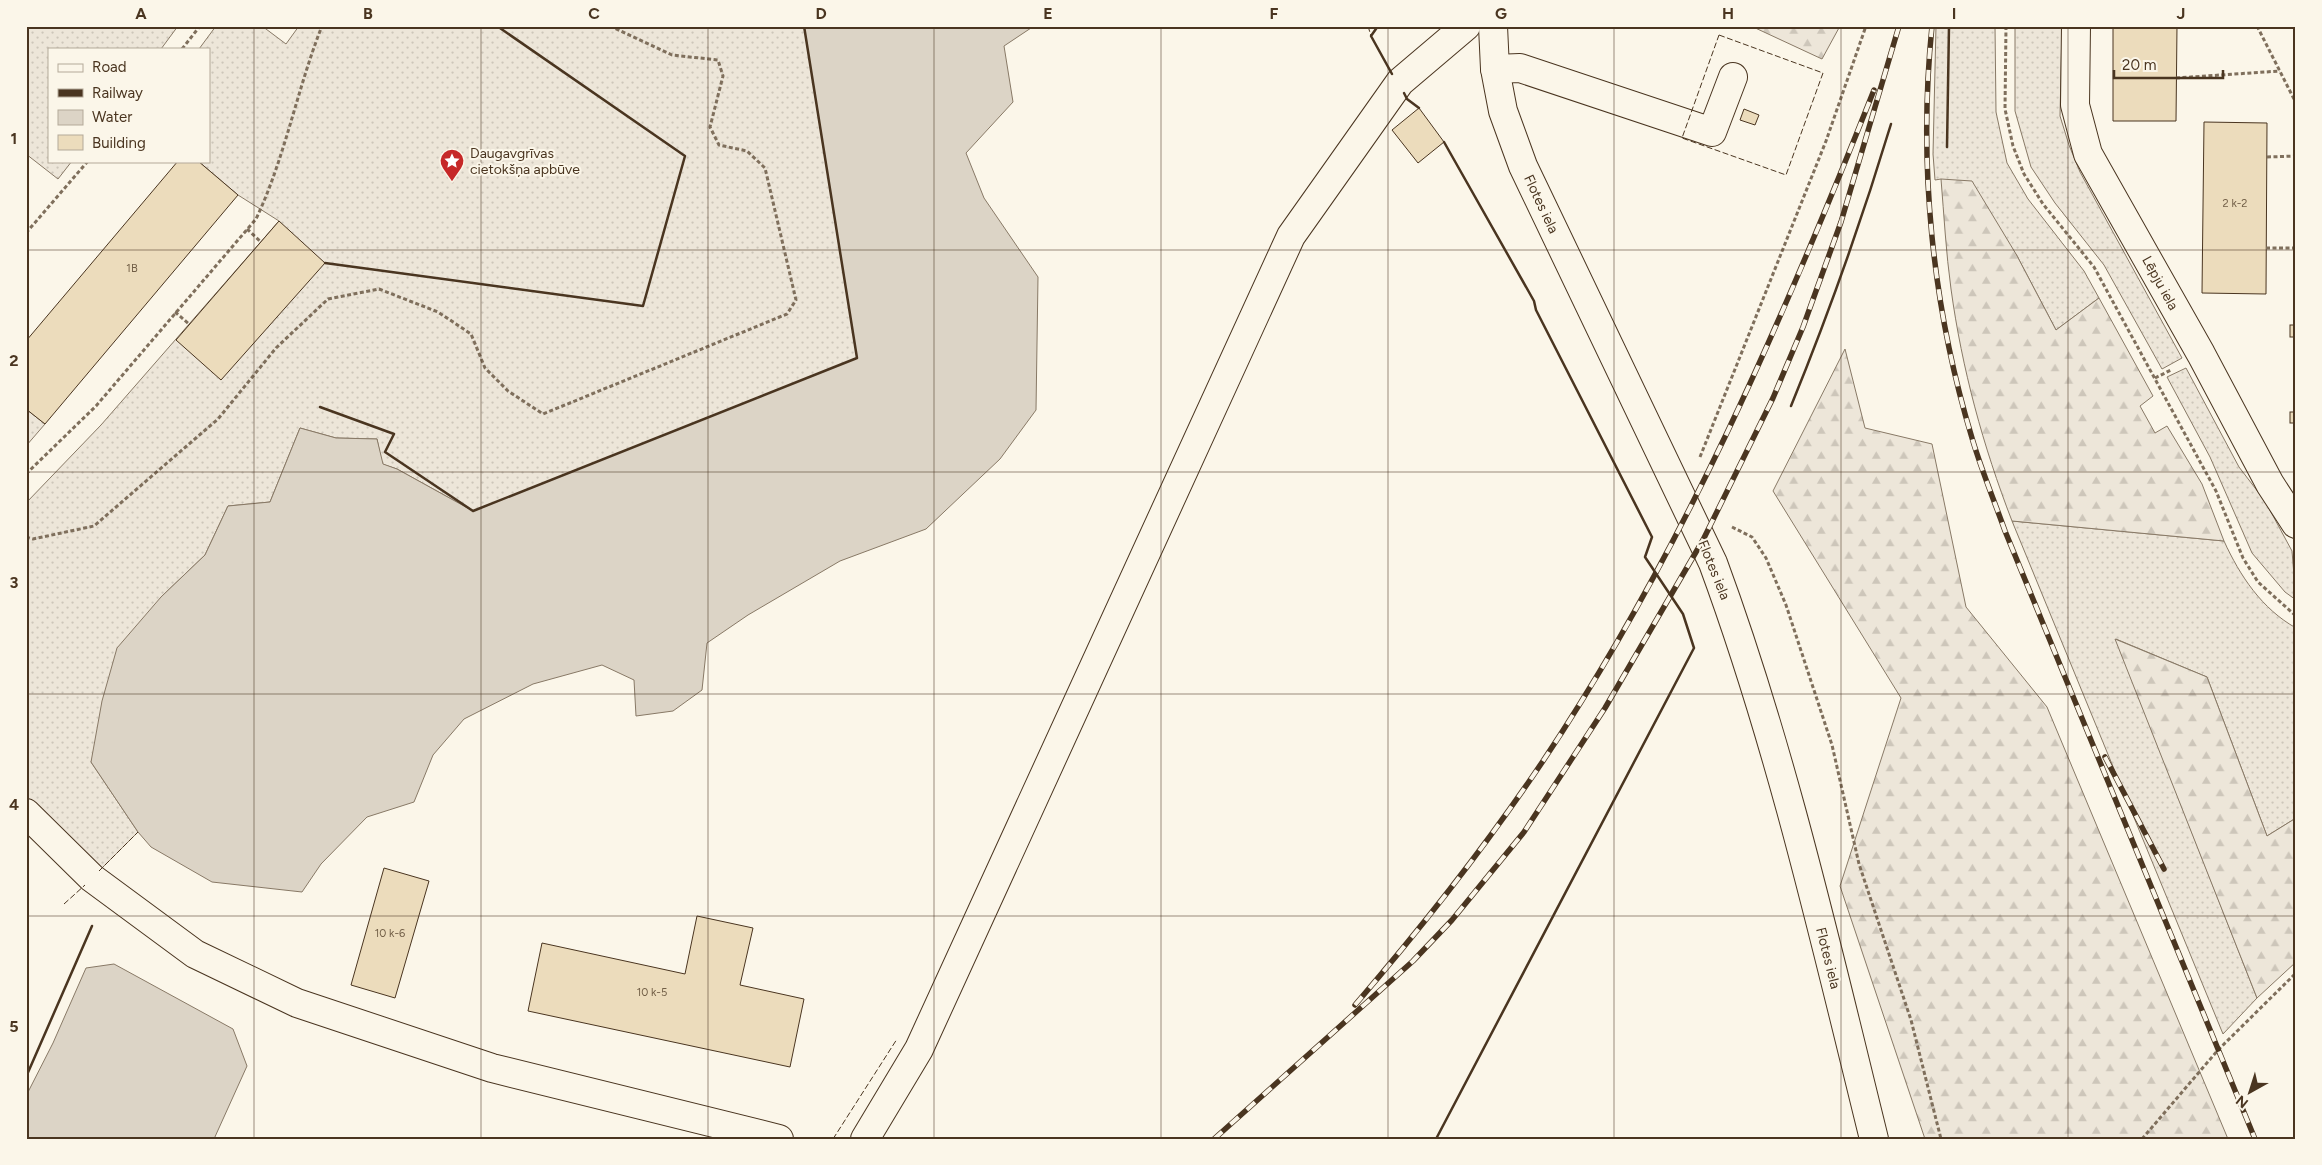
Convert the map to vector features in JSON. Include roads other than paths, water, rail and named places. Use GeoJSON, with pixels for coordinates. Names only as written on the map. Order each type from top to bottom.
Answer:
{"type":"FeatureCollection","features":[{"type":"Feature","properties":{"kind":"street"},"geometry":{"type":"LineString","coordinates":[[865,1139],[920,1049],[1291,236],[1400,82],[1466,26]]}},
{"type":"Feature","properties":{"kind":"street","name":"Flotes iela"},"geometry":{"type":"LineString","coordinates":[[1494,26],[1495,69],[1504,111],[1523,166],[1713,563],[1753,675],[1786,793],[1874,1139]]}},
{"type":"Feature","properties":{"kind":"street","name":"Lēpju iela"},"geometry":{"type":"LineString","coordinates":[[2076,26],[2075,105],[2088,154],[2201,354],[2274,491],[2296,524]]}},
{"type":"Feature","properties":{"kind":"street"},"geometry":{"type":"LineString","coordinates":[[1495,69],[1520,68],[1712,132],[1733,77]]}},
{"type":"Feature","properties":{"kind":"street"},"geometry":{"type":"LineString","coordinates":[[26,814],[92,878],[195,954],[297,1003],[492,1068],[779,1139]]}},
{"type":"Feature","properties":{"kind":"water"},"geometry":{"type":"Polygon","coordinates":[[[804,26],[1034,26],[1004,46],[1013,102],[966,153],[984,198],[1038,277],[1036,410],[1000,459],[926,529],[840,561],[748,615],[707,643],[702,690],[673,711],[636,716],[634,680],[602,665],[533,684],[464,719],[433,755],[414,802],[367,817],[321,864],[302,892],[212,882],[151,847],[138,832],[91,762],[102,701],[117,648],[161,597],[205,555],[228,506],[270,502],[300,428],[336,438],[377,439],[383,464],[397,469],[473,511],[857,358],[804,26]]]}},
{"type":"Feature","properties":{"kind":"water"},"geometry":{"type":"Polygon","coordinates":[[[114,964],[233,1029],[247,1066],[214,1139],[26,1139],[26,1096],[53,1043],[86,968],[114,964]]]}},
{"type":"Feature","properties":{"kind":"railway"},"geometry":{"type":"LineString","coordinates":[[1214,1139],[1413,961],[1452,920],[1524,832],[1605,708],[1703,540],[1773,398],[1803,327],[1841,222],[1899,26]]}},
{"type":"Feature","properties":{"kind":"railway"},"geometry":{"type":"LineString","coordinates":[[1932,26],[1927,130],[1932,234],[1938,286],[1947,337],[1958,388],[1972,438],[2005,531],[2255,1139]]}},
{"type":"Feature","properties":{"kind":"railway"},"geometry":{"type":"LineString","coordinates":[[1355,1005],[1453,886],[1521,793],[1593,682],[1640,601],[1685,518],[1765,349],[1803,263],[1874,90]]}},
{"type":"Feature","properties":{"kind":"railway"},"geometry":{"type":"LineString","coordinates":[[2105,757],[2164,869]]}},
{"type":"Feature","properties":{"kind":"place","name":"Daugavgrīvas cietokšņa apbūve"},"geometry":{"type":"Point","coordinates":[452,182]}}]}
